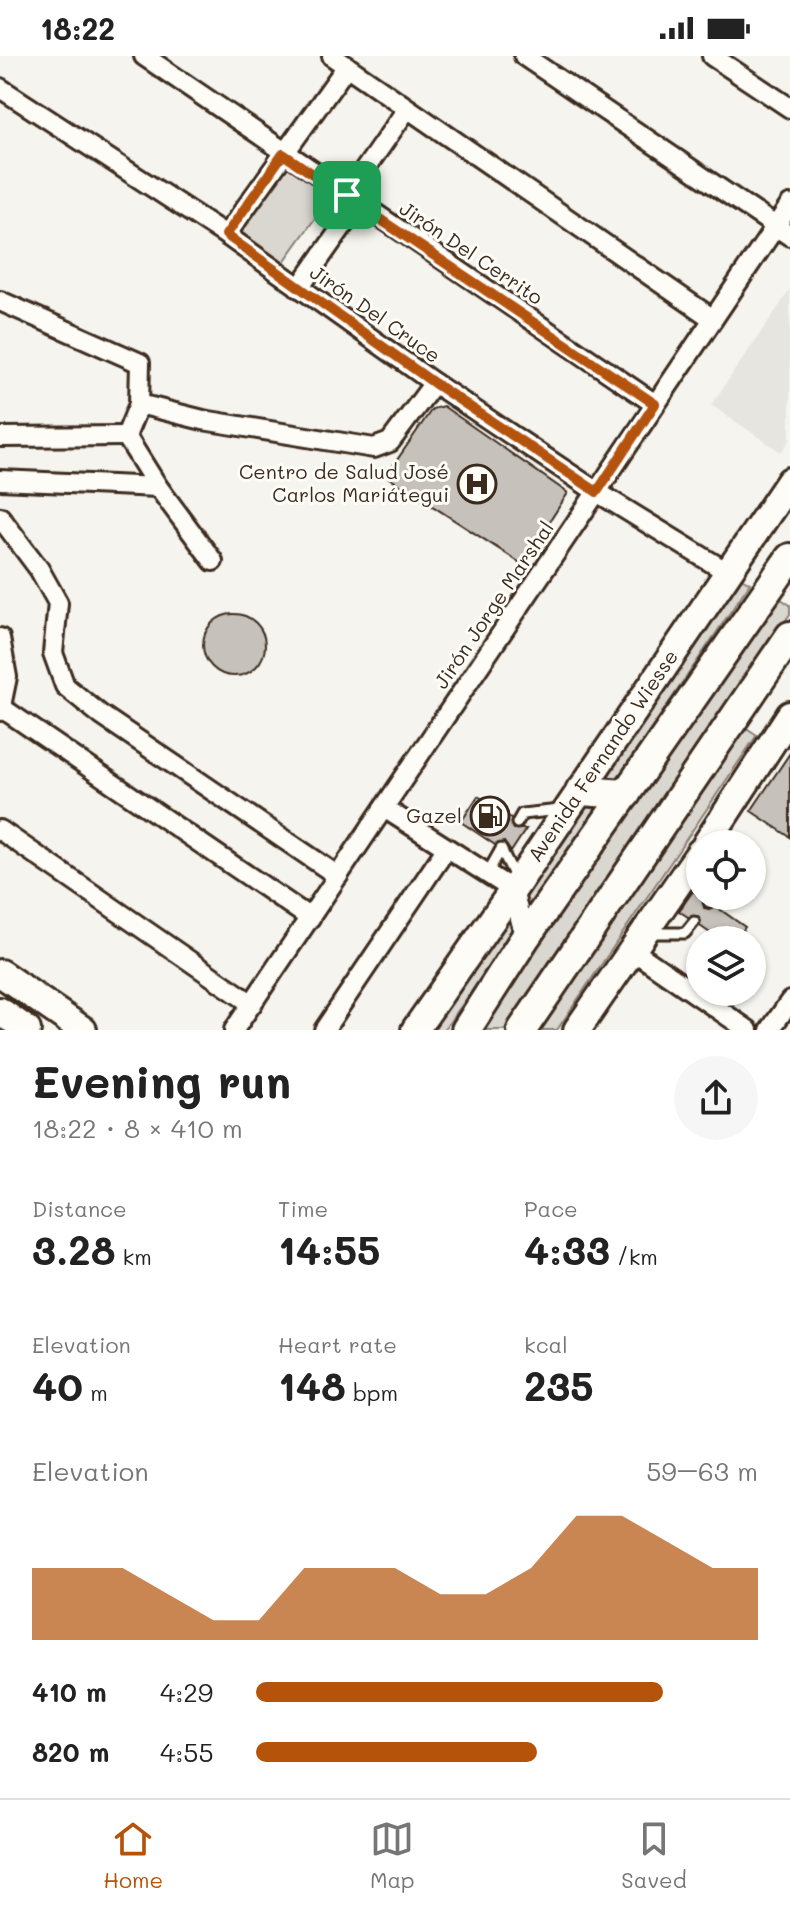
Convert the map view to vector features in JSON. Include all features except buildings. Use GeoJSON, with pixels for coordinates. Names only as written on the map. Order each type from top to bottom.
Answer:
{"type":"FeatureCollection","features":[{"type":"Feature","properties":{"kind":"main road","name":"Avenida Fernando Wiesse"},"geometry":{"type":"LineString","coordinates":[[415,1030],[516,887],[790,481]]}},
{"type":"Feature","properties":{"kind":"main road","name":"Avenida Fernando Wiesse"},"geometry":{"type":"LineString","coordinates":[[466,1030],[525,938],[790,558]]}},
{"type":"Feature","properties":{"kind":"main road"},"geometry":{"type":"LineString","coordinates":[[522,1030],[790,636]]}},
{"type":"Feature","properties":{"kind":"main road"},"geometry":{"type":"LineString","coordinates":[[715,830],[790,715]]}},
{"type":"Feature","properties":{"kind":"main road"},"geometry":{"type":"LineString","coordinates":[[574,800],[626,794]]}},
{"type":"Feature","properties":{"kind":"main road"},"geometry":{"type":"LineString","coordinates":[[577,1030],[686,872]]}},
{"type":"Feature","properties":{"kind":"main road"},"geometry":{"type":"LineString","coordinates":[[0,973],[83,1030]]}},
{"type":"Feature","properties":{"kind":"main road"},"geometry":{"type":"LineString","coordinates":[[0,1011],[27,1030]]}},
{"type":"Feature","properties":{"kind":"street","name":"Jirón Del Cerrito"},"geometry":{"type":"LineString","coordinates":[[144,56],[283,154],[655,404]]}},
{"type":"Feature","properties":{"kind":"street"},"geometry":{"type":"LineString","coordinates":[[524,56],[783,231]]}},
{"type":"Feature","properties":{"kind":"street"},"geometry":{"type":"LineString","coordinates":[[712,56],[790,108]]}},
{"type":"Feature","properties":{"kind":"street"},"geometry":{"type":"LineString","coordinates":[[226,235],[283,154],[339,61],[713,319]]}},
{"type":"Feature","properties":{"kind":"street","name":"Jirón Del Cruce"},"geometry":{"type":"LineString","coordinates":[[0,88],[226,235],[434,383],[597,492],[727,572]]}},
{"type":"Feature","properties":{"kind":"street"},"geometry":{"type":"LineString","coordinates":[[299,288],[407,109]]}},
{"type":"Feature","properties":{"kind":"street","name":"Jirón Jorge Marshal"},"geometry":{"type":"LineString","coordinates":[[234,1030],[713,319],[783,231],[790,205]]}},
{"type":"Feature","properties":{"kind":"street"},"geometry":{"type":"LineString","coordinates":[[0,301],[136,360],[140,368],[139,404],[126,436]]}},
{"type":"Feature","properties":{"kind":"street"},"geometry":{"type":"LineString","coordinates":[[139,404],[203,420],[374,448],[390,442],[434,383]]}},
{"type":"Feature","properties":{"kind":"street"},"geometry":{"type":"LineString","coordinates":[[2,442],[126,436]]}},
{"type":"Feature","properties":{"kind":"street"},"geometry":{"type":"LineString","coordinates":[[126,436],[158,487],[213,561]]}},
{"type":"Feature","properties":{"kind":"street"},"geometry":{"type":"LineString","coordinates":[[0,480],[158,487]]}},
{"type":"Feature","properties":{"kind":"street"},"geometry":{"type":"LineString","coordinates":[[0,517],[39,569],[58,603],[53,653],[65,686],[101,715],[338,876]]}},
{"type":"Feature","properties":{"kind":"street"},"geometry":{"type":"LineString","coordinates":[[0,638],[7,677],[1,710],[310,918]]}},
{"type":"Feature","properties":{"kind":"street"},"geometry":{"type":"LineString","coordinates":[[384,808],[487,874],[516,887],[525,938]]}},
{"type":"Feature","properties":{"kind":"street"},"geometry":{"type":"LineString","coordinates":[[0,830],[252,1004]]}},
{"type":"Feature","properties":{"kind":"street"},"geometry":{"type":"LineString","coordinates":[[324,1030],[446,849]]}},
{"type":"Feature","properties":{"kind":"street"},"geometry":{"type":"LineString","coordinates":[[638,942],[748,1030]]}},
{"type":"Feature","properties":{"kind":"street"},"geometry":{"type":"LineString","coordinates":[[770,1030],[790,1002]]}},
{"type":"Feature","properties":{"kind":"lane"},"geometry":{"type":"LineString","coordinates":[[517,823],[522,814],[574,800]]}},
{"type":"Feature","properties":{"kind":"lane"},"geometry":{"type":"LineString","coordinates":[[487,874],[501,850],[516,887]]}},
{"type":"Feature","properties":{"kind":"lane"},"geometry":{"type":"LineString","coordinates":[[638,942],[685,933],[694,922]]}},
{"type":"Feature","properties":{"kind":"shaded area"},"geometry":{"type":"Polygon","coordinates":[[[288,166],[331,196],[283,263],[241,232],[288,166]]]}},
{"type":"Feature","properties":{"kind":"shaded area"},"geometry":{"type":"Polygon","coordinates":[[[790,290],[790,440],[781,452],[711,405],[790,290]]]}},
{"type":"Feature","properties":{"kind":"shaded area"},"geometry":{"type":"Polygon","coordinates":[[[733,573],[750,583],[616,781],[591,787],[733,573]]]}},
{"type":"Feature","properties":{"kind":"shaded area"},"geometry":{"type":"Polygon","coordinates":[[[769,591],[790,605],[790,614],[508,1030],[472,1030],[769,591]]]}},
{"type":"Feature","properties":{"kind":"shaded area"},"geometry":{"type":"Polygon","coordinates":[[[739,723],[757,735],[693,830],[686,830],[686,840],[557,1030],[532,1030],[739,723]]]}},
{"type":"Feature","properties":{"kind":"shaded area"},"geometry":{"type":"Polygon","coordinates":[[[606,799],[526,915],[522,893],[583,803],[606,799]]]}},
{"type":"Feature","properties":{"kind":"shaded area"},"geometry":{"type":"Polygon","coordinates":[[[507,915],[513,934],[444,1030],[427,1030],[507,915]]]}},
{"type":"Feature","properties":{"kind":"place","name":"Centro de Salud José Carlos Mariátegui"},"geometry":{"type":"Point","coordinates":[477,484]}},
{"type":"Feature","properties":{"kind":"place","name":"Gazel"},"geometry":{"type":"Point","coordinates":[490,816]}},
{"type":"Feature","properties":{"kind":"route"},"geometry":{"type":"LineString","coordinates":[[283,154],[347,195],[655,404],[597,492],[434,383],[226,235],[283,154]]}}]}
